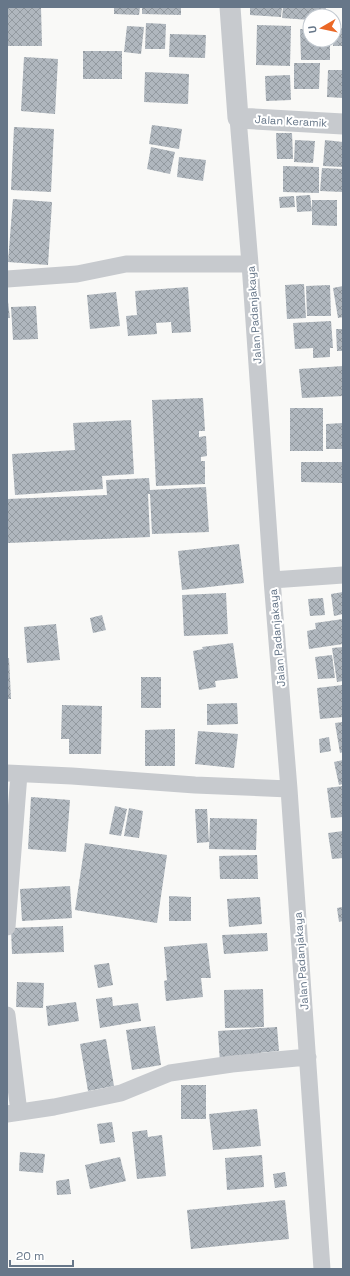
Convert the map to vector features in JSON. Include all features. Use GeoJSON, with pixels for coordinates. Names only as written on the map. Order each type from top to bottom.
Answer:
{"type":"FeatureCollection","features":[{"type":"Feature","properties":{"kind":"street","name":"Jalan Padanjakaya"},"geometry":{"type":"LineString","coordinates":[[230,7],[272,580],[289,789],[322,1269]]}},
{"type":"Feature","properties":{"kind":"street","name":"Jalan Keramik"},"geometry":{"type":"LineString","coordinates":[[238,118],[343,124]]}},
{"type":"Feature","properties":{"kind":"street"},"geometry":{"type":"LineString","coordinates":[[7,279],[77,274],[126,264],[250,264]]}},
{"type":"Feature","properties":{"kind":"street"},"geometry":{"type":"LineString","coordinates":[[272,580],[343,575]]}},
{"type":"Feature","properties":{"kind":"street"},"geometry":{"type":"LineString","coordinates":[[7,927],[10,904],[13,773],[195,785],[289,789]]}},
{"type":"Feature","properties":{"kind":"street"},"geometry":{"type":"LineString","coordinates":[[7,1015],[13,1113],[54,1107],[121,1093],[170,1073],[232,1064],[308,1058]]}},
{"type":"Feature","properties":{"kind":"building"},"geometry":{"type":"Polygon","coordinates":[[[7,7],[41,7],[42,46],[7,46],[7,7]]]}},
{"type":"Feature","properties":{"kind":"building"},"geometry":{"type":"Polygon","coordinates":[[[114,7],[140,7],[139,15],[114,14],[114,7]]]}},
{"type":"Feature","properties":{"kind":"building"},"geometry":{"type":"Polygon","coordinates":[[[142,7],[181,7],[181,15],[142,14],[142,7]]]}},
{"type":"Feature","properties":{"kind":"building"},"geometry":{"type":"Polygon","coordinates":[[[250,7],[282,7],[281,17],[250,15],[250,7]]]}},
{"type":"Feature","properties":{"kind":"building"},"geometry":{"type":"Polygon","coordinates":[[[283,7],[326,7],[302,8],[302,19],[282,18],[283,7]]]}},
{"type":"Feature","properties":{"kind":"building"},"geometry":{"type":"Polygon","coordinates":[[[146,23],[166,24],[165,49],[145,49],[146,23]]]}},
{"type":"Feature","properties":{"kind":"building"},"geometry":{"type":"Polygon","coordinates":[[[257,25],[291,26],[290,66],[256,65],[257,25]]]}},
{"type":"Feature","properties":{"kind":"building"},"geometry":{"type":"Polygon","coordinates":[[[127,26],[144,27],[141,54],[124,52],[127,26]]]}},
{"type":"Feature","properties":{"kind":"building"},"geometry":{"type":"Polygon","coordinates":[[[342,28],[343,28],[342,46],[342,28]]]}},
{"type":"Feature","properties":{"kind":"building"},"geometry":{"type":"Polygon","coordinates":[[[300,29],[302,29],[302,48],[330,48],[330,60],[301,60],[300,29]]]}},
{"type":"Feature","properties":{"kind":"building"},"geometry":{"type":"Polygon","coordinates":[[[170,34],[206,35],[205,58],[169,57],[170,34]]]}},
{"type":"Feature","properties":{"kind":"building"},"geometry":{"type":"Polygon","coordinates":[[[83,51],[122,51],[122,79],[83,79],[83,51]]]}},
{"type":"Feature","properties":{"kind":"building"},"geometry":{"type":"Polygon","coordinates":[[[24,57],[58,59],[55,114],[21,111],[24,57]]]}},
{"type":"Feature","properties":{"kind":"building"},"geometry":{"type":"Polygon","coordinates":[[[294,63],[320,63],[319,89],[294,89],[294,63]]]}},
{"type":"Feature","properties":{"kind":"building"},"geometry":{"type":"Polygon","coordinates":[[[328,70],[343,70],[343,98],[327,97],[328,70]]]}},
{"type":"Feature","properties":{"kind":"building"},"geometry":{"type":"Polygon","coordinates":[[[145,72],[189,74],[188,104],[144,102],[145,72]]]}},
{"type":"Feature","properties":{"kind":"building"},"geometry":{"type":"Polygon","coordinates":[[[290,75],[291,100],[266,101],[265,76],[290,75]]]}},
{"type":"Feature","properties":{"kind":"building"},"geometry":{"type":"Polygon","coordinates":[[[152,125],[182,129],[179,149],[149,144],[152,125]]]}},
{"type":"Feature","properties":{"kind":"building"},"geometry":{"type":"Polygon","coordinates":[[[14,127],[54,129],[51,192],[11,190],[14,127]]]}},
{"type":"Feature","properties":{"kind":"building"},"geometry":{"type":"Polygon","coordinates":[[[276,133],[292,133],[293,159],[277,159],[276,133]]]}},
{"type":"Feature","properties":{"kind":"building"},"geometry":{"type":"Polygon","coordinates":[[[295,140],[315,141],[313,163],[294,162],[295,140]]]}},
{"type":"Feature","properties":{"kind":"building"},"geometry":{"type":"Polygon","coordinates":[[[325,140],[343,142],[343,167],[323,166],[325,140]]]}},
{"type":"Feature","properties":{"kind":"building"},"geometry":{"type":"Polygon","coordinates":[[[151,147],[175,152],[170,174],[147,169],[151,147]]]}},
{"type":"Feature","properties":{"kind":"building"},"geometry":{"type":"Polygon","coordinates":[[[179,157],[206,160],[203,181],[177,177],[179,157]]]}},
{"type":"Feature","properties":{"kind":"building"},"geometry":{"type":"Polygon","coordinates":[[[283,166],[319,167],[319,193],[283,192],[283,166]]]}},
{"type":"Feature","properties":{"kind":"building"},"geometry":{"type":"Polygon","coordinates":[[[322,168],[343,169],[343,192],[320,191],[322,168]]]}},
{"type":"Feature","properties":{"kind":"building"},"geometry":{"type":"Polygon","coordinates":[[[310,195],[312,211],[297,212],[296,196],[310,195]]]}},
{"type":"Feature","properties":{"kind":"building"},"geometry":{"type":"Polygon","coordinates":[[[294,196],[295,207],[280,208],[279,197],[294,196]]]}},
{"type":"Feature","properties":{"kind":"building"},"geometry":{"type":"Polygon","coordinates":[[[13,199],[52,202],[48,265],[8,262],[13,199]]]}},
{"type":"Feature","properties":{"kind":"building"},"geometry":{"type":"Polygon","coordinates":[[[312,200],[337,200],[337,226],[312,225],[312,200]]]}},
{"type":"Feature","properties":{"kind":"building"},"geometry":{"type":"Polygon","coordinates":[[[304,284],[306,318],[287,319],[285,285],[304,284]]]}},
{"type":"Feature","properties":{"kind":"building"},"geometry":{"type":"Polygon","coordinates":[[[330,285],[331,316],[307,316],[306,286],[330,285]]]}},
{"type":"Feature","properties":{"kind":"building"},"geometry":{"type":"Polygon","coordinates":[[[343,286],[343,317],[338,318],[333,288],[343,286]]]}},
{"type":"Feature","properties":{"kind":"building"},"geometry":{"type":"Polygon","coordinates":[[[188,287],[191,332],[172,333],[171,322],[156,323],[157,334],[128,336],[126,316],[137,315],[135,291],[188,287]]]}},
{"type":"Feature","properties":{"kind":"building"},"geometry":{"type":"Polygon","coordinates":[[[116,292],[120,326],[90,329],[87,295],[116,292]]]}},
{"type":"Feature","properties":{"kind":"building"},"geometry":{"type":"Polygon","coordinates":[[[8,302],[10,318],[7,318],[8,302]]]}},
{"type":"Feature","properties":{"kind":"building"},"geometry":{"type":"Polygon","coordinates":[[[36,306],[38,339],[13,340],[11,307],[36,306]]]}},
{"type":"Feature","properties":{"kind":"building"},"geometry":{"type":"Polygon","coordinates":[[[331,321],[333,348],[330,348],[330,357],[313,358],[313,348],[295,349],[293,323],[331,321]]]}},
{"type":"Feature","properties":{"kind":"building"},"geometry":{"type":"Polygon","coordinates":[[[336,329],[343,329],[343,351],[337,351],[336,329]]]}},
{"type":"Feature","properties":{"kind":"building"},"geometry":{"type":"Polygon","coordinates":[[[343,366],[343,396],[302,398],[299,369],[343,366]]]}},
{"type":"Feature","properties":{"kind":"building"},"geometry":{"type":"Polygon","coordinates":[[[203,398],[205,431],[199,431],[199,437],[206,436],[207,456],[201,457],[201,461],[205,461],[205,484],[156,486],[152,400],[203,398]]]}},
{"type":"Feature","properties":{"kind":"building"},"geometry":{"type":"Polygon","coordinates":[[[290,408],[323,408],[323,451],[290,451],[290,408]]]}},
{"type":"Feature","properties":{"kind":"building"},"geometry":{"type":"Polygon","coordinates":[[[131,420],[134,474],[102,476],[103,489],[15,495],[12,454],[75,450],[73,423],[131,420]]]}},
{"type":"Feature","properties":{"kind":"building"},"geometry":{"type":"Polygon","coordinates":[[[343,423],[343,449],[326,449],[326,424],[343,423]]]}},
{"type":"Feature","properties":{"kind":"building"},"geometry":{"type":"Polygon","coordinates":[[[301,462],[343,462],[343,483],[301,482],[301,462]]]}},
{"type":"Feature","properties":{"kind":"building"},"geometry":{"type":"Polygon","coordinates":[[[149,478],[150,490],[206,487],[209,532],[152,534],[150,494],[148,494],[150,537],[8,543],[7,499],[107,495],[106,480],[149,478]]]}},
{"type":"Feature","properties":{"kind":"building"},"geometry":{"type":"Polygon","coordinates":[[[239,544],[244,583],[182,590],[178,551],[239,544]]]}},
{"type":"Feature","properties":{"kind":"building"},"geometry":{"type":"Polygon","coordinates":[[[343,592],[343,614],[334,616],[331,594],[343,592]]]}},
{"type":"Feature","properties":{"kind":"building"},"geometry":{"type":"Polygon","coordinates":[[[226,593],[228,634],[184,636],[182,595],[226,593]]]}},
{"type":"Feature","properties":{"kind":"building"},"geometry":{"type":"Polygon","coordinates":[[[323,598],[325,615],[310,616],[308,599],[323,598]]]}},
{"type":"Feature","properties":{"kind":"building"},"geometry":{"type":"Polygon","coordinates":[[[102,615],[106,630],[93,633],[90,618],[102,615]]]}},
{"type":"Feature","properties":{"kind":"building"},"geometry":{"type":"Polygon","coordinates":[[[343,619],[343,644],[309,649],[307,631],[316,629],[315,623],[343,619]]]}},
{"type":"Feature","properties":{"kind":"building"},"geometry":{"type":"Polygon","coordinates":[[[56,624],[60,660],[27,663],[24,627],[56,624]]]}},
{"type":"Feature","properties":{"kind":"building"},"geometry":{"type":"Polygon","coordinates":[[[233,643],[238,678],[215,681],[216,687],[199,690],[193,651],[203,649],[202,647],[233,643]]]}},
{"type":"Feature","properties":{"kind":"building"},"geometry":{"type":"Polygon","coordinates":[[[343,647],[343,681],[337,682],[332,648],[343,647]]]}},
{"type":"Feature","properties":{"kind":"building"},"geometry":{"type":"Polygon","coordinates":[[[332,655],[335,678],[318,679],[315,657],[332,655]]]}},
{"type":"Feature","properties":{"kind":"building"},"geometry":{"type":"Polygon","coordinates":[[[7,658],[9,658],[11,699],[7,699],[7,658]]]}},
{"type":"Feature","properties":{"kind":"building"},"geometry":{"type":"Polygon","coordinates":[[[141,677],[161,677],[161,708],[141,708],[141,677]]]}},
{"type":"Feature","properties":{"kind":"building"},"geometry":{"type":"Polygon","coordinates":[[[343,685],[343,717],[320,719],[317,688],[343,685]]]}},
{"type":"Feature","properties":{"kind":"building"},"geometry":{"type":"Polygon","coordinates":[[[237,703],[238,724],[207,725],[207,704],[237,703]]]}},
{"type":"Feature","properties":{"kind":"building"},"geometry":{"type":"Polygon","coordinates":[[[62,705],[102,706],[101,754],[69,754],[69,739],[61,739],[62,705]]]}},
{"type":"Feature","properties":{"kind":"building"},"geometry":{"type":"Polygon","coordinates":[[[343,722],[343,752],[340,753],[335,723],[343,722]]]}},
{"type":"Feature","properties":{"kind":"building"},"geometry":{"type":"Polygon","coordinates":[[[175,729],[175,766],[145,766],[145,730],[175,729]]]}},
{"type":"Feature","properties":{"kind":"building"},"geometry":{"type":"Polygon","coordinates":[[[198,731],[238,734],[234,768],[195,764],[198,731]]]}},
{"type":"Feature","properties":{"kind":"building"},"geometry":{"type":"Polygon","coordinates":[[[329,737],[331,751],[320,753],[319,739],[329,737]]]}},
{"type":"Feature","properties":{"kind":"building"},"geometry":{"type":"Polygon","coordinates":[[[343,760],[343,784],[339,785],[334,762],[343,760]]]}},
{"type":"Feature","properties":{"kind":"building"},"geometry":{"type":"Polygon","coordinates":[[[343,786],[343,817],[331,818],[327,788],[343,786]]]}},
{"type":"Feature","properties":{"kind":"building"},"geometry":{"type":"Polygon","coordinates":[[[31,797],[70,800],[66,852],[28,849],[31,797]]]}},
{"type":"Feature","properties":{"kind":"building"},"geometry":{"type":"Polygon","coordinates":[[[115,806],[127,809],[121,836],[109,834],[115,806]]]}},
{"type":"Feature","properties":{"kind":"building"},"geometry":{"type":"Polygon","coordinates":[[[129,808],[143,811],[139,838],[124,836],[129,808]]]}},
{"type":"Feature","properties":{"kind":"building"},"geometry":{"type":"Polygon","coordinates":[[[195,809],[207,809],[209,842],[197,843],[195,809]]]}},
{"type":"Feature","properties":{"kind":"building"},"geometry":{"type":"Polygon","coordinates":[[[210,818],[257,819],[256,850],[209,849],[210,818]]]}},
{"type":"Feature","properties":{"kind":"building"},"geometry":{"type":"Polygon","coordinates":[[[343,831],[343,858],[332,859],[328,833],[343,831]]]}},
{"type":"Feature","properties":{"kind":"building"},"geometry":{"type":"Polygon","coordinates":[[[85,843],[167,855],[157,923],[75,910],[85,843]]]}},
{"type":"Feature","properties":{"kind":"building"},"geometry":{"type":"Polygon","coordinates":[[[257,855],[258,879],[220,879],[219,856],[257,855]]]}},
{"type":"Feature","properties":{"kind":"building"},"geometry":{"type":"Polygon","coordinates":[[[70,886],[72,918],[22,921],[20,889],[70,886]]]}},
{"type":"Feature","properties":{"kind":"building"},"geometry":{"type":"Polygon","coordinates":[[[169,896],[191,897],[191,921],[169,921],[169,896]]]}},
{"type":"Feature","properties":{"kind":"building"},"geometry":{"type":"Polygon","coordinates":[[[260,897],[262,924],[229,927],[227,899],[260,897]]]}},
{"type":"Feature","properties":{"kind":"building"},"geometry":{"type":"Polygon","coordinates":[[[343,907],[343,921],[339,922],[337,908],[343,907]]]}},
{"type":"Feature","properties":{"kind":"building"},"geometry":{"type":"Polygon","coordinates":[[[63,926],[64,952],[12,954],[11,928],[63,926]]]}},
{"type":"Feature","properties":{"kind":"building"},"geometry":{"type":"Polygon","coordinates":[[[267,933],[268,951],[224,954],[222,935],[267,933]]]}},
{"type":"Feature","properties":{"kind":"building"},"geometry":{"type":"Polygon","coordinates":[[[207,943],[211,978],[201,978],[203,997],[166,1001],[164,981],[167,980],[164,947],[207,943]]]}},
{"type":"Feature","properties":{"kind":"building"},"geometry":{"type":"Polygon","coordinates":[[[109,963],[113,985],[98,988],[94,965],[109,963]]]}},
{"type":"Feature","properties":{"kind":"building"},"geometry":{"type":"Polygon","coordinates":[[[17,982],[44,983],[43,1008],[16,1007],[17,982]]]}},
{"type":"Feature","properties":{"kind":"building"},"geometry":{"type":"Polygon","coordinates":[[[263,989],[264,1027],[225,1028],[224,990],[263,989]]]}},
{"type":"Feature","properties":{"kind":"building"},"geometry":{"type":"Polygon","coordinates":[[[112,997],[113,1006],[138,1003],[141,1021],[100,1028],[96,999],[112,997]]]}},
{"type":"Feature","properties":{"kind":"building"},"geometry":{"type":"Polygon","coordinates":[[[76,1002],[79,1021],[48,1026],[46,1006],[76,1002]]]}},
{"type":"Feature","properties":{"kind":"building"},"geometry":{"type":"Polygon","coordinates":[[[155,1026],[161,1065],[132,1070],[126,1030],[155,1026]]]}},
{"type":"Feature","properties":{"kind":"building"},"geometry":{"type":"Polygon","coordinates":[[[277,1027],[279,1051],[258,1053],[258,1061],[220,1063],[218,1031],[277,1027]]]}},
{"type":"Feature","properties":{"kind":"building"},"geometry":{"type":"Polygon","coordinates":[[[106,1039],[114,1086],[88,1091],[80,1044],[106,1039]]]}},
{"type":"Feature","properties":{"kind":"building"},"geometry":{"type":"Polygon","coordinates":[[[181,1085],[206,1085],[206,1119],[181,1119],[181,1085]]]}},
{"type":"Feature","properties":{"kind":"building"},"geometry":{"type":"Polygon","coordinates":[[[257,1109],[261,1146],[213,1150],[209,1114],[257,1109]]]}},
{"type":"Feature","properties":{"kind":"building"},"geometry":{"type":"Polygon","coordinates":[[[112,1122],[115,1142],[100,1144],[97,1124],[112,1122]]]}},
{"type":"Feature","properties":{"kind":"building"},"geometry":{"type":"Polygon","coordinates":[[[147,1130],[148,1137],[162,1135],[166,1176],[137,1179],[132,1132],[147,1130]]]}},
{"type":"Feature","properties":{"kind":"building"},"geometry":{"type":"Polygon","coordinates":[[[20,1152],[45,1154],[43,1173],[19,1171],[20,1152]]]}},
{"type":"Feature","properties":{"kind":"building"},"geometry":{"type":"Polygon","coordinates":[[[262,1155],[264,1187],[227,1190],[225,1158],[262,1155]]]}},
{"type":"Feature","properties":{"kind":"building"},"geometry":{"type":"Polygon","coordinates":[[[120,1157],[126,1181],[90,1189],[85,1165],[120,1157]]]}},
{"type":"Feature","properties":{"kind":"building"},"geometry":{"type":"Polygon","coordinates":[[[285,1172],[287,1186],[275,1188],[273,1174],[285,1172]]]}},
{"type":"Feature","properties":{"kind":"building"},"geometry":{"type":"Polygon","coordinates":[[[69,1179],[71,1194],[57,1195],[56,1181],[69,1179]]]}},
{"type":"Feature","properties":{"kind":"building"},"geometry":{"type":"Polygon","coordinates":[[[285,1200],[289,1239],[191,1249],[187,1210],[285,1200]]]}}]}
